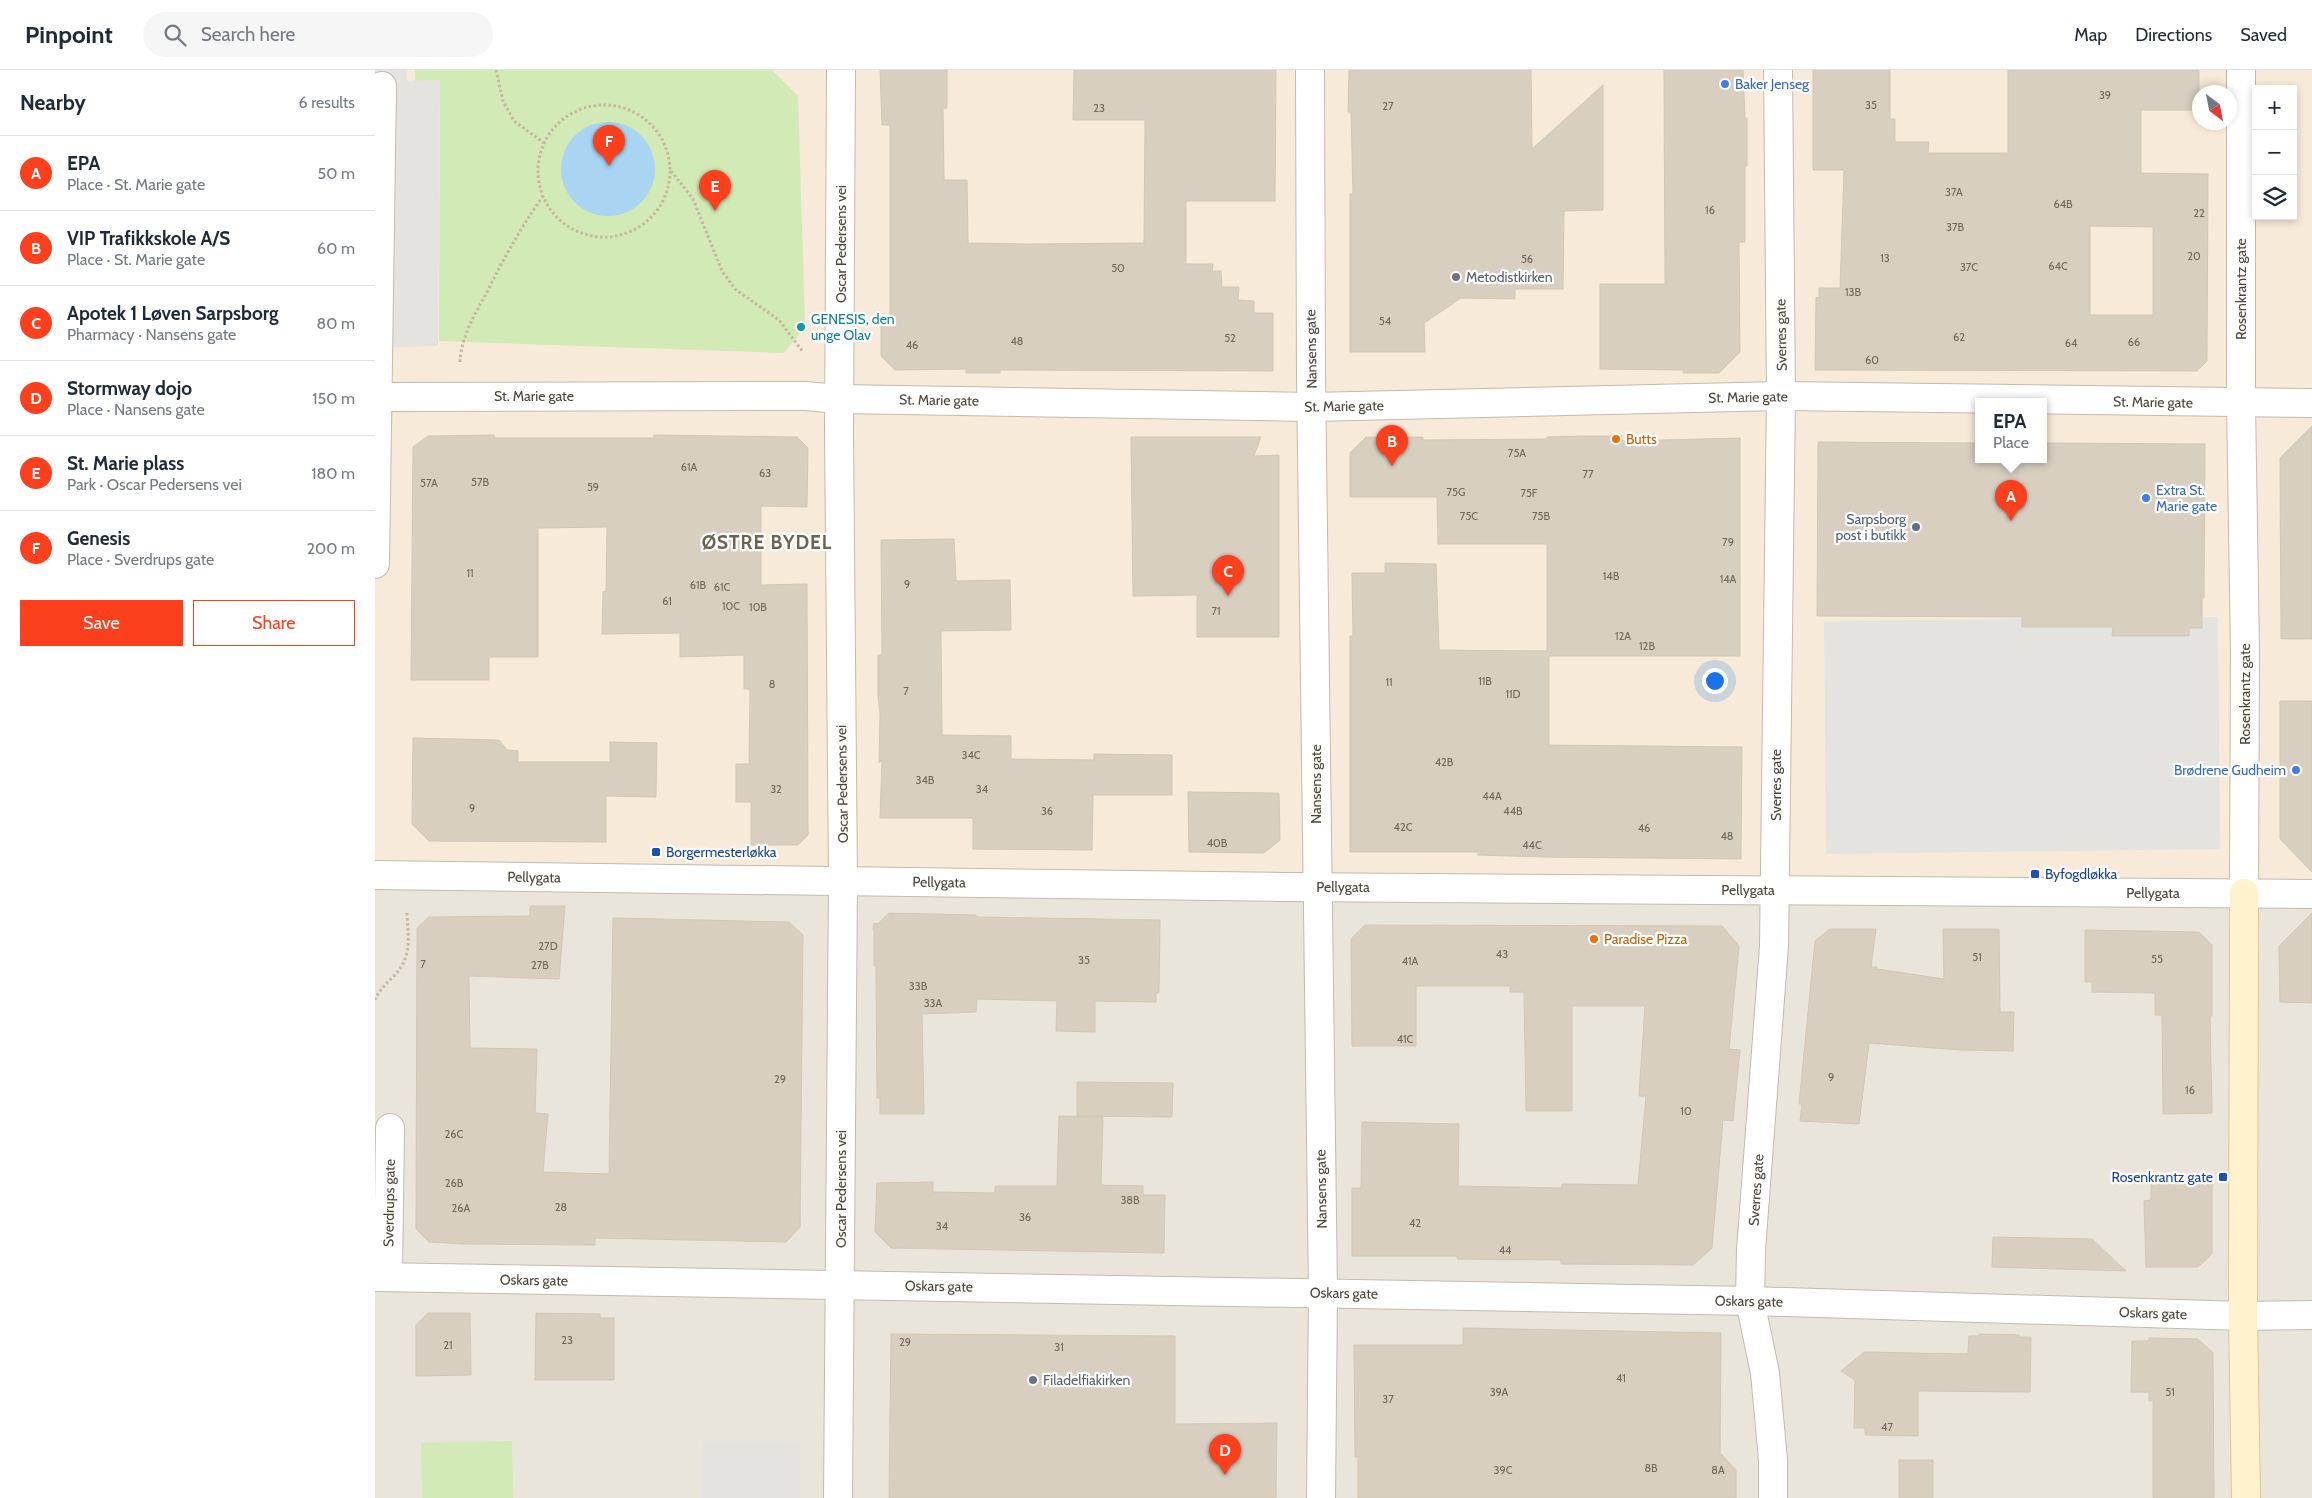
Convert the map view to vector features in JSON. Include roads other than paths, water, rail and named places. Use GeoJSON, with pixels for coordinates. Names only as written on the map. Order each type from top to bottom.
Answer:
{"type":"FeatureCollection","features":[{"type":"Feature","properties":{"kind":"street","name":"Oscar Pedersens vei"},"geometry":{"type":"LineString","coordinates":[[838,1498],[843,881],[839,399],[841,70]]}},
{"type":"Feature","properties":{"kind":"street","name":"Nansens gate"},"geometry":{"type":"LineString","coordinates":[[1310,70],[1317,887],[1323,1292],[1321,1498]]}},
{"type":"Feature","properties":{"kind":"street","name":"Sverres gate"},"geometry":{"type":"LineString","coordinates":[[1773,1498],[1773,1460],[1765,1373],[1750,1301],[1751,1250],[1774,946],[1781,396],[1778,70]]}},
{"type":"Feature","properties":{"kind":"street","name":"Rosenkrantz gate"},"geometry":{"type":"LineString","coordinates":[[2241,70],[2241,403],[2245,653],[2243,1316],[2246,1498]]}},
{"type":"Feature","properties":{"kind":"street"},"geometry":{"type":"LineString","coordinates":[[375,564],[383,86]]}},
{"type":"Feature","properties":{"kind":"street","name":"St. Marie gate"},"geometry":{"type":"LineString","coordinates":[[377,397],[795,396],[839,399],[1312,407],[1781,396],[1975,399]]}},
{"type":"Feature","properties":{"kind":"street","name":"St. Marie gate"},"geometry":{"type":"LineString","coordinates":[[2047,400],[2312,403]]}},
{"type":"Feature","properties":{"kind":"street","name":"Pellygata"},"geometry":{"type":"LineString","coordinates":[[375,875],[1317,887],[2312,894]]}},
{"type":"Feature","properties":{"kind":"street","name":"Sverdrups gate"},"geometry":{"type":"LineString","coordinates":[[382,1277],[390,1128]]}},
{"type":"Feature","properties":{"kind":"street","name":"Oskars gate"},"geometry":{"type":"LineString","coordinates":[[382,1277],[1323,1292],[1750,1301],[2243,1316],[2312,1315]]}},
{"type":"Feature","properties":{"kind":"water"},"geometry":{"type":"Polygon","coordinates":[[[608,122],[626,126],[641,136],[651,151],[655,169],[651,187],[641,202],[626,212],[608,216],[590,212],[575,202],[565,187],[561,169],[565,151],[575,136],[590,126],[608,122]]]}},
{"type":"Feature","properties":{"kind":"place","name":"Baker Jenseg"},"geometry":{"type":"Point","coordinates":[1725,84]}},
{"type":"Feature","properties":{"kind":"place","name":"Genesis"},"geometry":{"type":"Point","coordinates":[609,166]}},
{"type":"Feature","properties":{"kind":"place","name":"St. Marie plass"},"geometry":{"type":"Point","coordinates":[715,211]}},
{"type":"Feature","properties":{"kind":"place","name":"Metodistkirken"},"geometry":{"type":"Point","coordinates":[1456,277]}},
{"type":"Feature","properties":{"kind":"place","name":"GENESIS, den unge Olav"},"geometry":{"type":"Point","coordinates":[801,327]}},
{"type":"Feature","properties":{"kind":"place","name":"Butts"},"geometry":{"type":"Point","coordinates":[1616,439]}},
{"type":"Feature","properties":{"kind":"place","name":"VIP Trafikkskole A/S"},"geometry":{"type":"Point","coordinates":[1392,466]}},
{"type":"Feature","properties":{"kind":"place","name":"Extra St. Marie gate"},"geometry":{"type":"Point","coordinates":[2146,498]}},
{"type":"Feature","properties":{"kind":"place","name":"EPA"},"geometry":{"type":"Point","coordinates":[2011,521]}},
{"type":"Feature","properties":{"kind":"place","name":"Sarpsborg post i butikk"},"geometry":{"type":"Point","coordinates":[1916,527]}},
{"type":"Feature","properties":{"kind":"place","name":"Apotek 1 Løven Sarpsborg"},"geometry":{"type":"Point","coordinates":[1228,596]}},
{"type":"Feature","properties":{"kind":"place","name":"Brødrene Gudheim"},"geometry":{"type":"Point","coordinates":[2296,770]}},
{"type":"Feature","properties":{"kind":"place","name":"Borgermesterløkka"},"geometry":{"type":"Point","coordinates":[656,852]}},
{"type":"Feature","properties":{"kind":"place","name":"Byfogdløkka"},"geometry":{"type":"Point","coordinates":[2035,874]}},
{"type":"Feature","properties":{"kind":"place","name":"Paradise Pizza"},"geometry":{"type":"Point","coordinates":[1594,939]}},
{"type":"Feature","properties":{"kind":"place","name":"Rosenkrantz gate"},"geometry":{"type":"Point","coordinates":[2223,1177]}},
{"type":"Feature","properties":{"kind":"place","name":"Filadelfiakirken"},"geometry":{"type":"Point","coordinates":[1033,1380]}},
{"type":"Feature","properties":{"kind":"place","name":"Stormway dojo"},"geometry":{"type":"Point","coordinates":[1225,1475]}},
{"type":"Feature","properties":{"kind":"district","name":"ØSTRE BYDEL"},"geometry":{"type":"Point","coordinates":[767,542]}}]}
